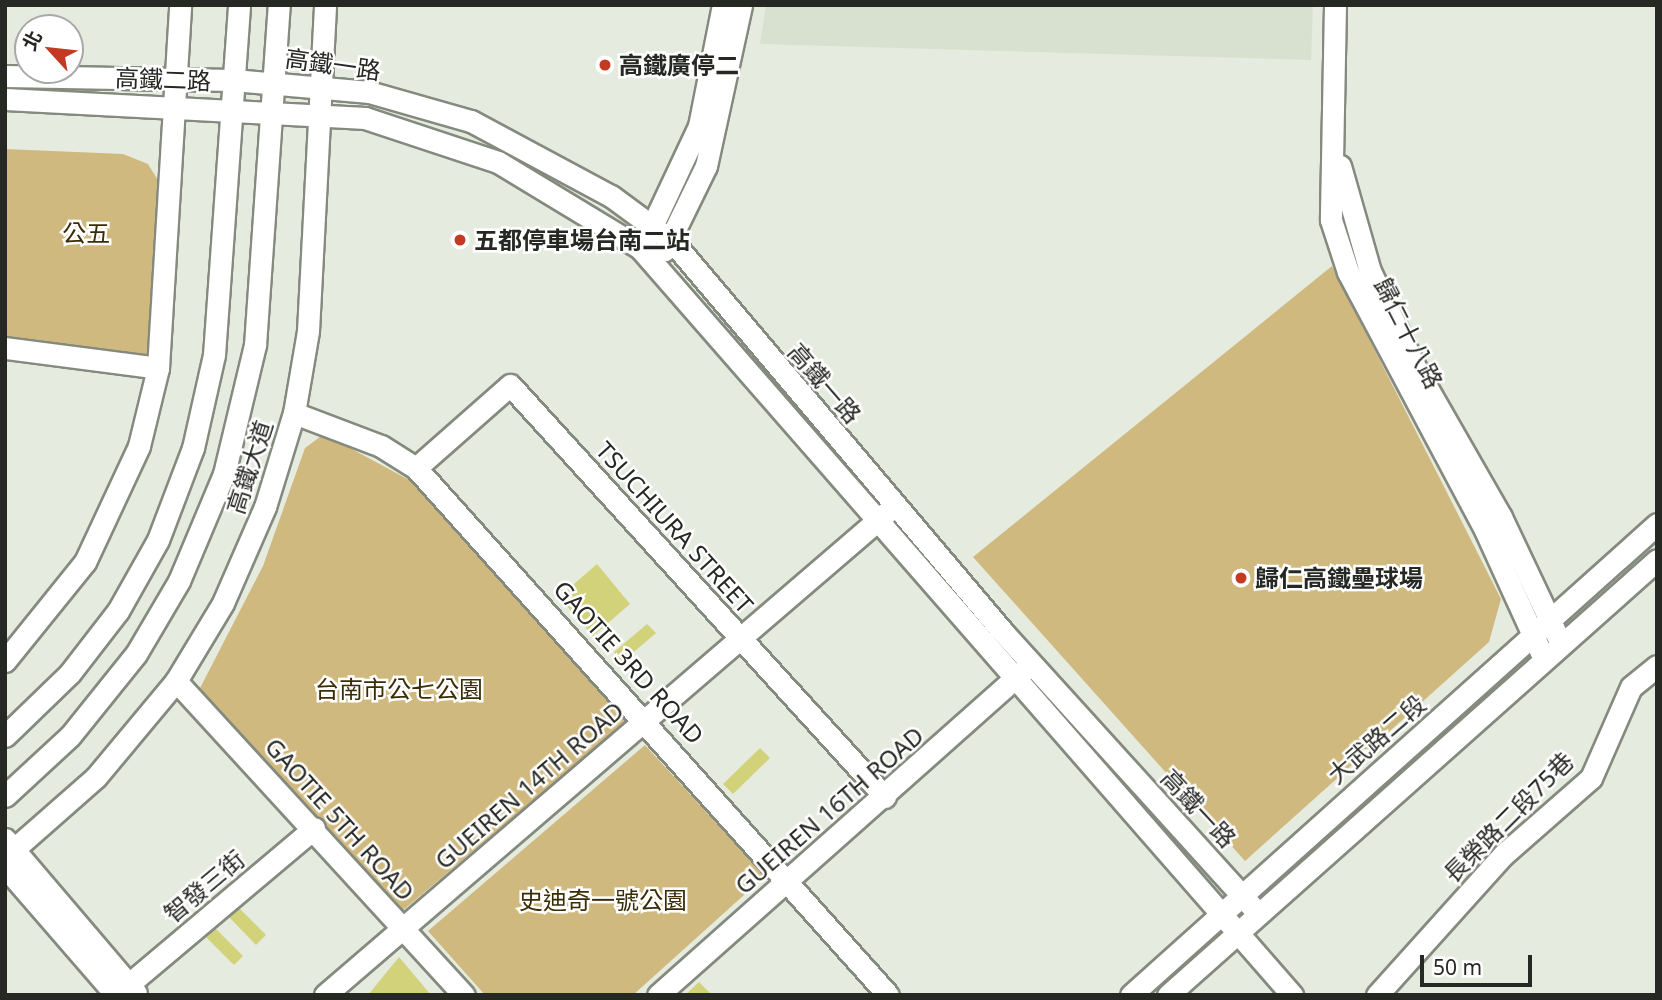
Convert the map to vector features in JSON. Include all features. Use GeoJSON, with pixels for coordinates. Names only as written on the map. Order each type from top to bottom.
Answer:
{"type":"FeatureCollection","features":[{"type":"Feature","properties":{"kind":"street"},"geometry":{"type":"LineString","coordinates":[[5,661],[56,604],[107,523],[139,446],[158,368],[178,80],[180,5]]}},
{"type":"Feature","properties":{"kind":"street"},"geometry":{"type":"LineString","coordinates":[[5,736],[94,646],[139,574],[177,493],[214,355],[239,5]]}},
{"type":"Feature","properties":{"kind":"street","name":"高鐵大道"},"geometry":{"type":"LineString","coordinates":[[5,796],[70,736],[136,654],[211,511],[255,345],[279,5]]}},
{"type":"Feature","properties":{"kind":"street","name":"高鐵大道"},"geometry":{"type":"LineString","coordinates":[[8,853],[109,764],[176,681],[245,557],[294,412],[311,298],[325,5]]}},
{"type":"Feature","properties":{"kind":"street"},"geometry":{"type":"LineString","coordinates":[[640,248],[654,227],[699,126],[723,5]]}},
{"type":"Feature","properties":{"kind":"street"},"geometry":{"type":"LineString","coordinates":[[656,263],[672,241],[718,127],[741,5]]}},
{"type":"Feature","properties":{"kind":"street","name":"歸仁十八路"},"geometry":{"type":"LineString","coordinates":[[1335,5],[1331,207],[1348,271],[1542,627],[1561,644]]}},
{"type":"Feature","properties":{"kind":"street","name":"歸仁十八路"},"geometry":{"type":"LineString","coordinates":[[1345,5],[1340,174],[1351,220],[1414,365],[1501,517],[1542,627],[1544,659]]}},
{"type":"Feature","properties":{"kind":"street","name":"高鐵二路"},"geometry":{"type":"LineString","coordinates":[[5,76],[233,80]]}},
{"type":"Feature","properties":{"kind":"street","name":"高鐵一路"},"geometry":{"type":"LineString","coordinates":[[233,80],[320,85],[471,121],[587,182],[672,241],[896,506],[1259,914]]}},
{"type":"Feature","properties":{"kind":"street","name":"高鐵二路"},"geometry":{"type":"LineString","coordinates":[[5,99],[319,114]]}},
{"type":"Feature","properties":{"kind":"street","name":"高鐵一路"},"geometry":{"type":"LineString","coordinates":[[319,114],[406,128],[498,162],[640,248],[656,263],[876,521],[1222,911],[1292,995]]}},
{"type":"Feature","properties":{"kind":"street"},"geometry":{"type":"LineString","coordinates":[[5,348],[158,368]]}},
{"type":"Feature","properties":{"kind":"street","name":"TSUCHIURA STREET"},"geometry":{"type":"LineString","coordinates":[[416,468],[510,385],[885,797]]}},
{"type":"Feature","properties":{"kind":"street","name":"GAOTIE 3RD ROAD"},"geometry":{"type":"LineString","coordinates":[[294,412],[381,446],[416,468],[790,878],[879,991]]}},
{"type":"Feature","properties":{"kind":"street","name":"GUEIREN 14TH ROAD"},"geometry":{"type":"LineString","coordinates":[[325,995],[645,718],[896,506]]}},
{"type":"Feature","properties":{"kind":"street","name":"大武路二段"},"geometry":{"type":"LineString","coordinates":[[1131,995],[1241,893],[1657,524]]}},
{"type":"Feature","properties":{"kind":"street"},"geometry":{"type":"LineString","coordinates":[[1168,995],[1657,560]]}},
{"type":"Feature","properties":{"kind":"street","name":"GUEIREN 16TH ROAD"},"geometry":{"type":"LineString","coordinates":[[658,995],[885,797],[1033,662]]}},
{"type":"Feature","properties":{"kind":"street","name":"長榮路二段75巷"},"geometry":{"type":"LineString","coordinates":[[1377,995],[1503,855],[1591,778],[1631,687],[1657,666]]}},
{"type":"Feature","properties":{"kind":"street","name":"GAOTIE 5TH ROAD"},"geometry":{"type":"LineString","coordinates":[[176,681],[314,828],[464,995]]}},
{"type":"Feature","properties":{"kind":"street","name":"智發三街"},"geometry":{"type":"LineString","coordinates":[[128,991],[314,828]]}},
{"type":"Feature","properties":{"kind":"street"},"geometry":{"type":"LineString","coordinates":[[8,853],[128,991]]}},
{"type":"Feature","properties":{"kind":"shaded area"},"geometry":{"type":"Polygon","coordinates":[[[766,5],[1313,5],[1311,60],[760,44],[766,5]]]}},
{"type":"Feature","properties":{"kind":"green space","name":"公五"},"geometry":{"type":"Polygon","coordinates":[[[5,149],[123,154],[148,164],[170,200],[153,369],[5,348],[5,149]]]}},
{"type":"Feature","properties":{"kind":"green space","name":"歸仁高鐵壘球場"},"geometry":{"type":"Polygon","coordinates":[[[1332,266],[1501,599],[1489,642],[1245,861],[973,557],[1332,266]]]}},
{"type":"Feature","properties":{"kind":"green space","name":"台南市公七公園"},"geometry":{"type":"Polygon","coordinates":[[[324,434],[411,481],[627,721],[401,912],[199,690],[263,566],[305,448],[324,434]]]}},
{"type":"Feature","properties":{"kind":"green space","name":"史迪奇一號公園"},"geometry":{"type":"Polygon","coordinates":[[[645,745],[765,876],[633,995],[485,995],[428,931],[645,745]]]}},
{"type":"Feature","properties":{"kind":"building"},"geometry":{"type":"Polygon","coordinates":[[[597,564],[630,604],[593,636],[559,597],[597,564]]]}},
{"type":"Feature","properties":{"kind":"building"},"geometry":{"type":"Polygon","coordinates":[[[647,624],[656,633],[622,662],[614,652],[647,624]]]}},
{"type":"Feature","properties":{"kind":"building"},"geometry":{"type":"Polygon","coordinates":[[[760,748],[770,758],[733,794],[723,784],[760,748]]]}},
{"type":"Feature","properties":{"kind":"building"},"geometry":{"type":"Polygon","coordinates":[[[235,904],[266,935],[256,945],[225,913],[235,904]]]}},
{"type":"Feature","properties":{"kind":"building"},"geometry":{"type":"Polygon","coordinates":[[[212,925],[243,956],[234,965],[203,934],[212,925]]]}},
{"type":"Feature","properties":{"kind":"building"},"geometry":{"type":"Polygon","coordinates":[[[399,957],[431,995],[368,995],[399,957]]]}},
{"type":"Feature","properties":{"kind":"building"},"geometry":{"type":"Polygon","coordinates":[[[699,982],[712,995],[685,995],[699,982]]]}},
{"type":"Feature","properties":{"kind":"place","name":"高鐵廣停二"},"geometry":{"type":"Point","coordinates":[605,65]}},
{"type":"Feature","properties":{"kind":"place","name":"五都停車場台南二站"},"geometry":{"type":"Point","coordinates":[460,240]}},
{"type":"Feature","properties":{"kind":"place","name":"歸仁高鐵壘球場"},"geometry":{"type":"Point","coordinates":[1241,578]}}]}
